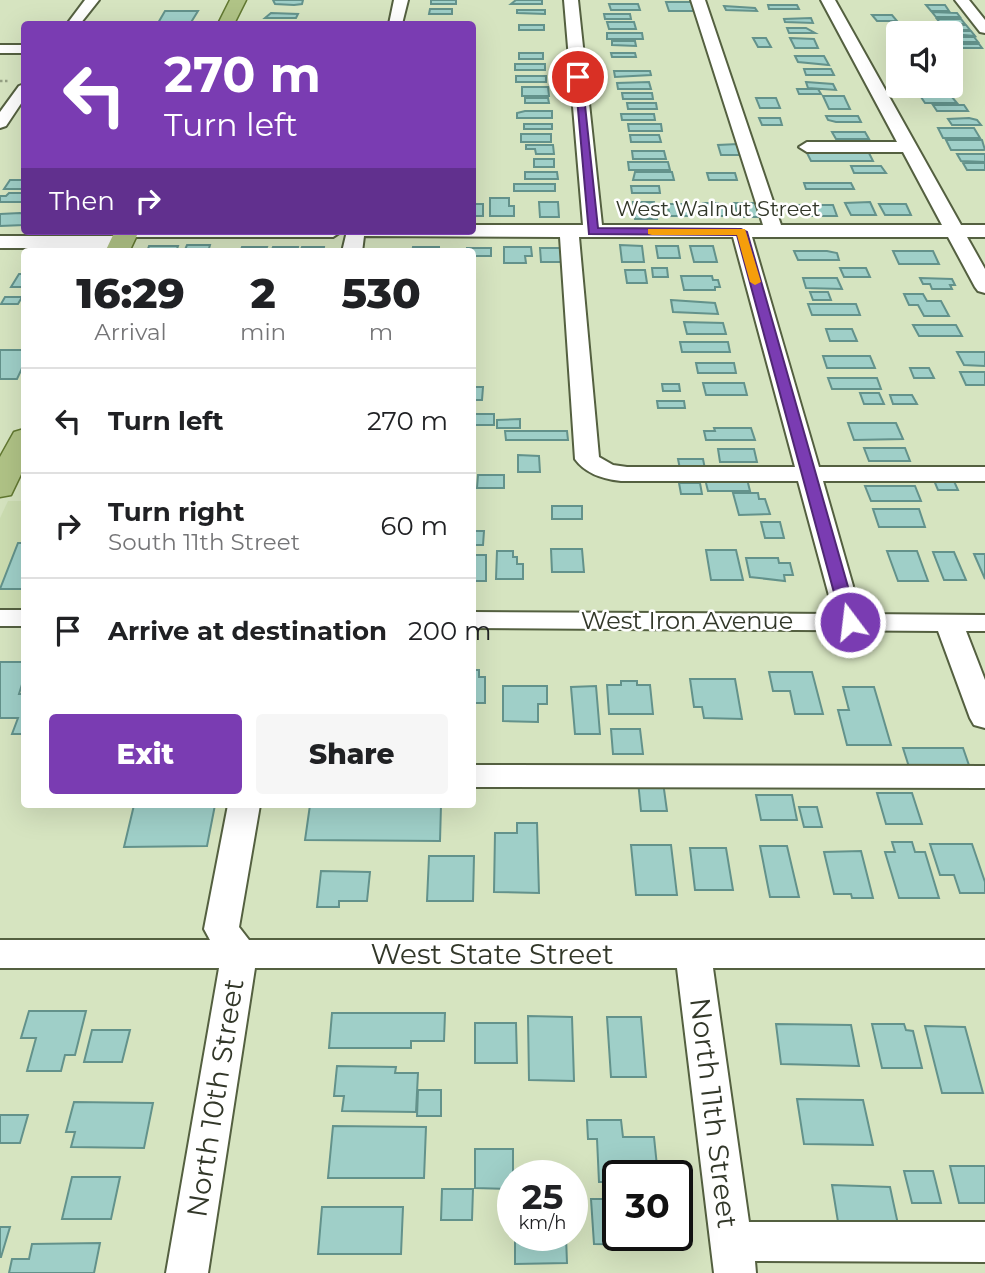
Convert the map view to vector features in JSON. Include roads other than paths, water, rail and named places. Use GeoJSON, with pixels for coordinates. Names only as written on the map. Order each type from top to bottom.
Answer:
{"type":"FeatureCollection","features":[{"type":"Feature","properties":{"kind":"main road"},"geometry":{"type":"LineString","coordinates":[[228,21],[238,0]]}},
{"type":"Feature","properties":{"kind":"main road"},"geometry":{"type":"LineString","coordinates":[[0,488],[15,446]]}},
{"type":"Feature","properties":{"kind":"street"},"geometry":{"type":"LineString","coordinates":[[75,21],[92,0]]}},
{"type":"Feature","properties":{"kind":"street"},"geometry":{"type":"LineString","coordinates":[[397,21],[401,0]]}},
{"type":"Feature","properties":{"kind":"street"},"geometry":{"type":"LineString","coordinates":[[571,0],[593,231]]}},
{"type":"Feature","properties":{"kind":"street"},"geometry":{"type":"LineString","coordinates":[[698,0],[774,232]]}},
{"type":"Feature","properties":{"kind":"street"},"geometry":{"type":"LineString","coordinates":[[828,0],[985,286]]}},
{"type":"Feature","properties":{"kind":"street"},"geometry":{"type":"LineString","coordinates":[[962,0],[985,29]]}},
{"type":"Feature","properties":{"kind":"street"},"geometry":{"type":"LineString","coordinates":[[0,49],[21,49]]}},
{"type":"Feature","properties":{"kind":"street"},"geometry":{"type":"LineString","coordinates":[[0,123],[21,93]]}},
{"type":"Feature","properties":{"kind":"street"},"geometry":{"type":"LineString","coordinates":[[807,147],[908,147]]}},
{"type":"Feature","properties":{"kind":"street","name":"West Walnut Street"},"geometry":{"type":"LineString","coordinates":[[476,231],[985,231]]}},
{"type":"Feature","properties":{"kind":"street"},"geometry":{"type":"LineString","coordinates":[[569,231],[587,458],[595,467],[611,474],[985,474]]}},
{"type":"Feature","properties":{"kind":"street"},"geometry":{"type":"LineString","coordinates":[[741,232],[850,622]]}},
{"type":"Feature","properties":{"kind":"street"},"geometry":{"type":"LineString","coordinates":[[0,242],[228,235]]}},
{"type":"Feature","properties":{"kind":"street"},"geometry":{"type":"LineString","coordinates":[[0,618],[21,618]]}},
{"type":"Feature","properties":{"kind":"street","name":"West Iron Avenue"},"geometry":{"type":"LineString","coordinates":[[476,620],[985,623]]}},
{"type":"Feature","properties":{"kind":"street"},"geometry":{"type":"LineString","coordinates":[[949,623],[985,718]]}},
{"type":"Feature","properties":{"kind":"street"},"geometry":{"type":"LineString","coordinates":[[476,776],[985,777]]}},
{"type":"Feature","properties":{"kind":"street","name":"North 10th Street"},"geometry":{"type":"LineString","coordinates":[[187,1273],[239,954],[221,929],[243,808]]}},
{"type":"Feature","properties":{"kind":"street","name":"North 11th Street"},"geometry":{"type":"LineString","coordinates":[[693,953],[733,1257]]}},
{"type":"Feature","properties":{"kind":"street","name":"West State Street"},"geometry":{"type":"LineString","coordinates":[[0,954],[985,954]]}},
{"type":"Feature","properties":{"kind":"street"},"geometry":{"type":"LineString","coordinates":[[733,1257],[985,1242]]}}]}
